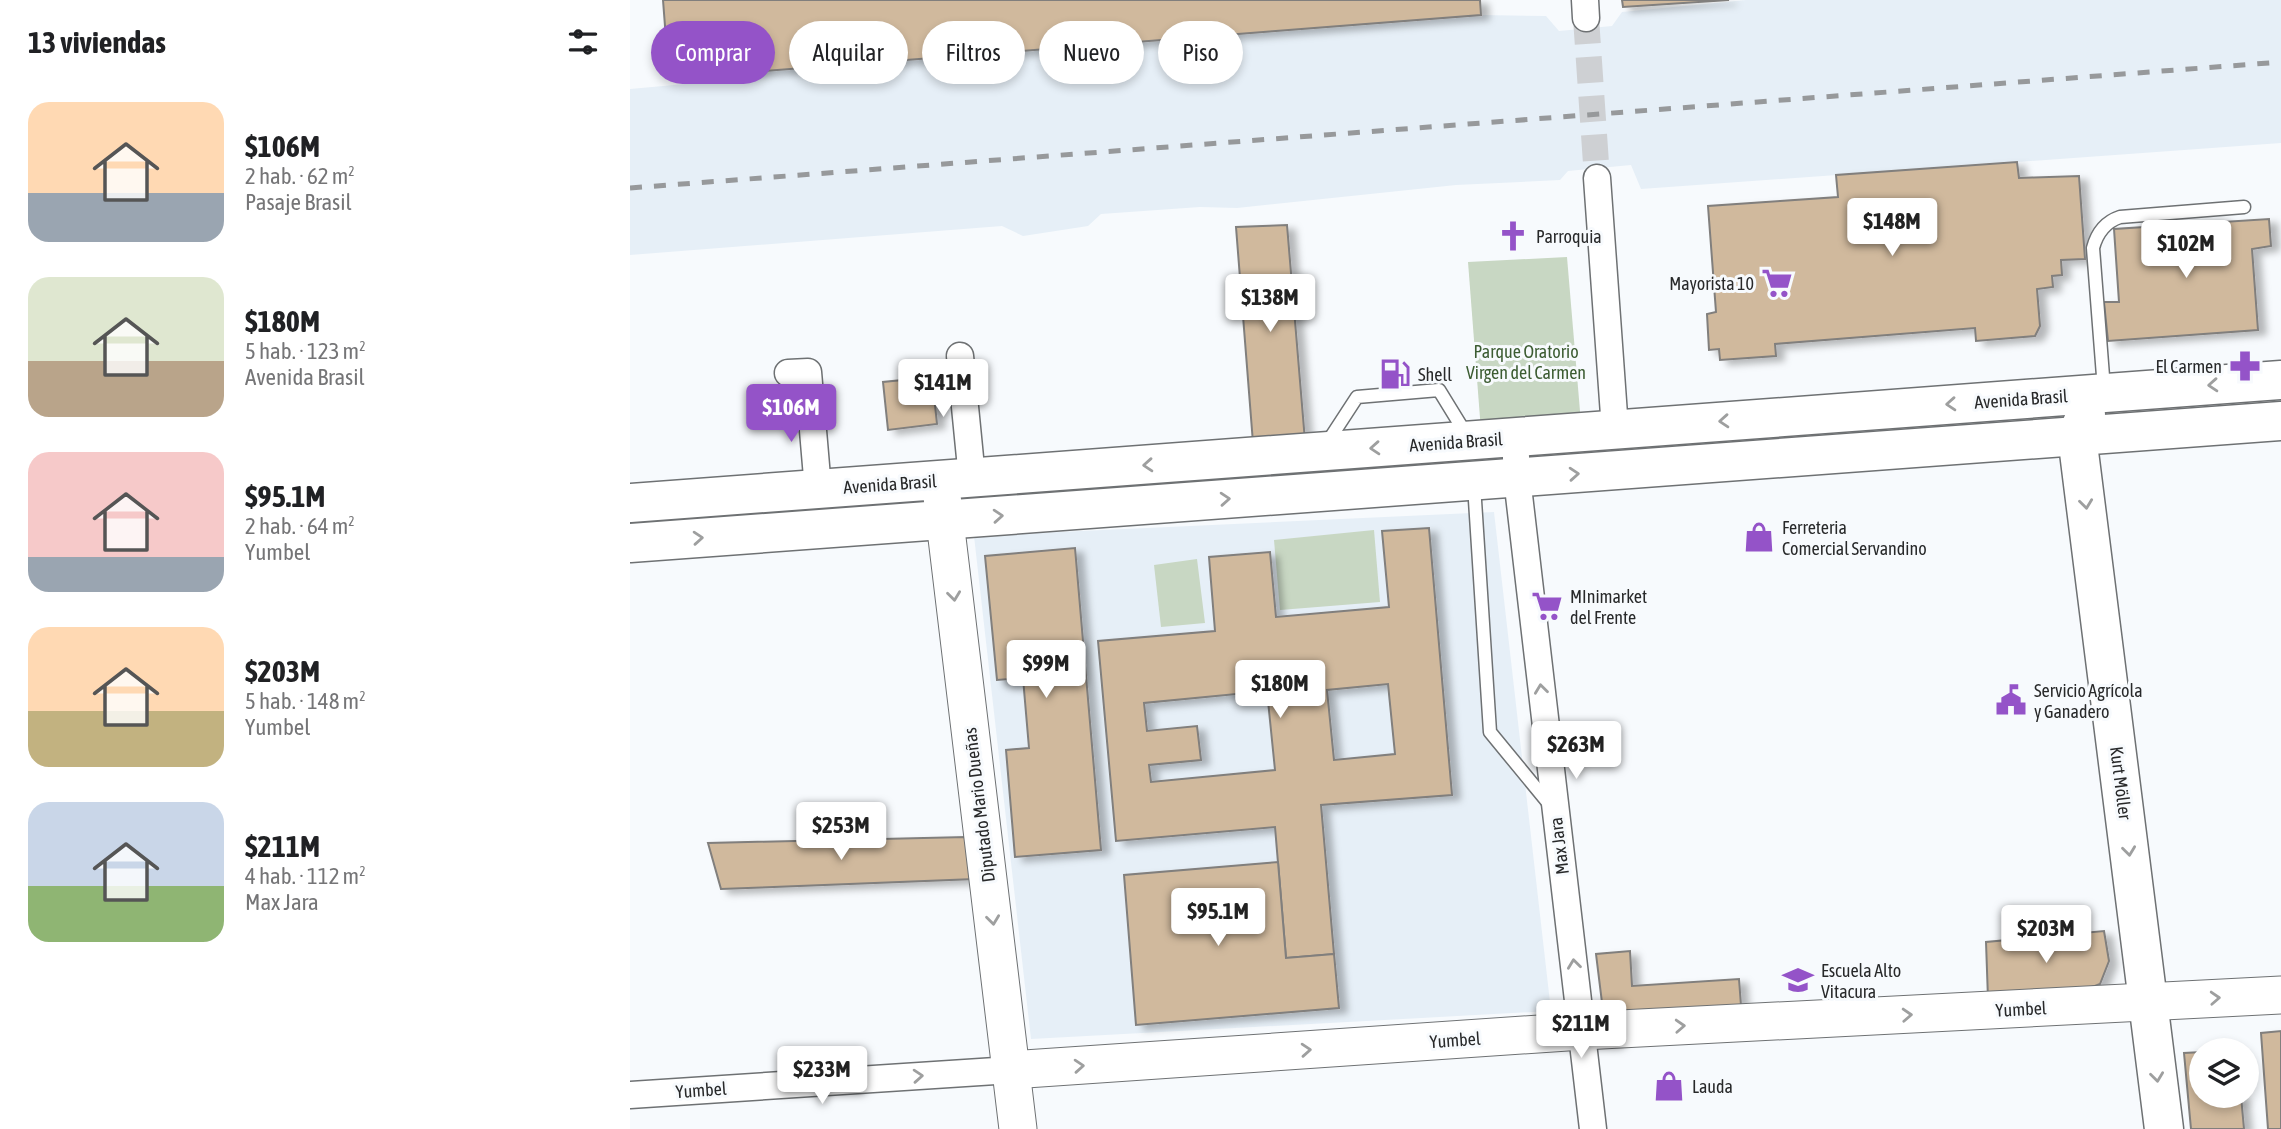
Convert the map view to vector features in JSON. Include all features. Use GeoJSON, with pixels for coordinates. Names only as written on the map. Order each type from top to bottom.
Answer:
{"type":"FeatureCollection","features":[{"type":"Feature","properties":{"kind":"main road","name":"Avenida Brasil"},"geometry":{"type":"LineString","coordinates":[[630,503],[2281,380]]}},
{"type":"Feature","properties":{"kind":"main road"},"geometry":{"type":"LineString","coordinates":[[2077,436],[2087,412],[2111,393]]}},
{"type":"Feature","properties":{"kind":"main road"},"geometry":{"type":"LineString","coordinates":[[630,544],[2281,421]]}},
{"type":"Feature","properties":{"kind":"main road","name":"Kurt Möller"},"geometry":{"type":"LineString","coordinates":[[2077,436],[2164,1129]]}},
{"type":"Feature","properties":{"kind":"street"},"geometry":{"type":"LineString","coordinates":[[1597,178],[1615,429]]}},
{"type":"Feature","properties":{"kind":"street"},"geometry":{"type":"LineString","coordinates":[[956,479],[960,356]]}},
{"type":"Feature","properties":{"kind":"street"},"geometry":{"type":"LineString","coordinates":[[788,373],[808,372],[818,489]]}},
{"type":"Feature","properties":{"kind":"street","name":"Max Jara"},"geometry":{"type":"LineString","coordinates":[[1515,437],[1517,478],[1593,1129]]}},
{"type":"Feature","properties":{"kind":"street","name":"Diputado Mario Dueñas"},"geometry":{"type":"LineString","coordinates":[[956,479],[945,520],[1018,1129]]}},
{"type":"Feature","properties":{"kind":"street","name":"Yumbel"},"geometry":{"type":"LineString","coordinates":[[630,1095],[1582,1031],[2281,995]]}},
{"type":"Feature","properties":{"kind":"lane"},"geometry":{"type":"LineString","coordinates":[[2111,393],[2094,248],[2103,228],[2120,217],[2244,207]]}},
{"type":"Feature","properties":{"kind":"lane"},"geometry":{"type":"LineString","coordinates":[[1322,452],[1357,397],[1439,390],[1469,441]]}},
{"type":"Feature","properties":{"kind":"lane"},"geometry":{"type":"LineString","coordinates":[[1474,481],[1490,732],[1555,810]]}},
{"type":"Feature","properties":{"kind":"shaded area"},"geometry":{"type":"Polygon","coordinates":[[[1746,0],[2281,0],[2281,143],[1641,189],[1631,165],[1568,171],[1560,180],[1456,185],[1237,208],[1200,207],[1101,214],[1088,226],[1023,236],[1002,226],[630,255],[630,89],[685,84],[775,84],[775,70],[789,69],[789,84],[908,84],[908,60],[922,59],[922,84],[1025,84],[1025,51],[1039,50],[1039,84],[1144,84],[1144,41],[1158,40],[1158,84],[1243,84],[1243,34],[1481,15],[1546,16],[1559,31],[1612,26],[1622,12],[1746,0]]]}},
{"type":"Feature","properties":{"kind":"shaded area"},"geometry":{"type":"Polygon","coordinates":[[[1494,512],[1551,1011],[1031,1039],[974,536],[1494,512]]]}},
{"type":"Feature","properties":{"kind":"green space","name":"Parque Oratorio Virgen del Carmen"},"geometry":{"type":"Polygon","coordinates":[[[1567,257],[1581,423],[1481,431],[1468,262],[1567,257]]]}},
{"type":"Feature","properties":{"kind":"green space"},"geometry":{"type":"Polygon","coordinates":[[[1374,530],[1380,602],[1280,610],[1274,540],[1374,530]]]}},
{"type":"Feature","properties":{"kind":"green space"},"geometry":{"type":"Polygon","coordinates":[[[1197,559],[1205,623],[1161,627],[1154,565],[1197,559]]]}},
{"type":"Feature","properties":{"kind":"building"},"geometry":{"type":"Polygon","coordinates":[[[663,0],[1480,0],[1481,15],[1243,34],[1243,21],[1158,21],[1158,40],[1144,41],[1144,21],[1039,21],[1039,50],[1025,51],[1025,21],[922,21],[922,59],[908,60],[908,21],[789,21],[789,69],[775,70],[775,21],[665,21],[663,0]]]}},
{"type":"Feature","properties":{"kind":"building"},"geometry":{"type":"Polygon","coordinates":[[[1622,0],[1729,0],[1623,7],[1622,0]]]}},
{"type":"Feature","properties":{"kind":"building"},"geometry":{"type":"Polygon","coordinates":[[[2017,162],[2019,178],[2079,176],[2085,259],[2061,260],[2062,275],[2052,276],[2053,287],[2037,289],[2040,326],[2035,336],[1976,341],[1975,328],[1775,344],[1776,356],[1720,360],[1719,349],[1709,350],[1707,314],[1716,312],[1708,206],[1838,197],[1836,175],[2017,162]]]}},
{"type":"Feature","properties":{"kind":"building"},"geometry":{"type":"Polygon","coordinates":[[[2269,219],[2271,246],[2252,249],[2258,330],[2108,341],[2104,302],[2119,302],[2114,229],[2269,219]]]}},
{"type":"Feature","properties":{"kind":"building"},"geometry":{"type":"Polygon","coordinates":[[[1287,225],[1305,441],[1253,443],[1236,227],[1287,225]]]}},
{"type":"Feature","properties":{"kind":"building"},"geometry":{"type":"Polygon","coordinates":[[[932,377],[937,424],[888,430],[883,382],[932,377]]]}},
{"type":"Feature","properties":{"kind":"building"},"geometry":{"type":"Polygon","coordinates":[[[1429,528],[1452,795],[1321,805],[1334,954],[1286,958],[1275,827],[1116,841],[1098,641],[1215,631],[1209,557],[1270,552],[1276,617],[1389,607],[1382,531],[1429,528]],[[1388,684],[1327,690],[1334,760],[1395,754],[1388,684]],[[1267,691],[1144,703],[1147,731],[1197,726],[1201,760],[1149,765],[1151,782],[1275,770],[1267,691]]]}},
{"type":"Feature","properties":{"kind":"building"},"geometry":{"type":"Polygon","coordinates":[[[1075,548],[1101,850],[1015,857],[1006,750],[1029,748],[1023,678],[997,680],[985,556],[1075,548]]]}},
{"type":"Feature","properties":{"kind":"building"},"geometry":{"type":"Polygon","coordinates":[[[966,837],[975,879],[721,889],[708,843],[966,837]]]}},
{"type":"Feature","properties":{"kind":"building"},"geometry":{"type":"Polygon","coordinates":[[[1278,862],[1286,958],[1334,954],[1339,1008],[1136,1025],[1124,875],[1278,862]]]}},
{"type":"Feature","properties":{"kind":"building"},"geometry":{"type":"Polygon","coordinates":[[[2104,931],[2109,961],[2100,984],[2074,994],[1988,999],[1986,942],[2104,931]]]}},
{"type":"Feature","properties":{"kind":"building"},"geometry":{"type":"Polygon","coordinates":[[[1630,951],[1632,986],[1739,979],[1742,1019],[1605,1027],[1596,954],[1630,951]]]}},
{"type":"Feature","properties":{"kind":"building"},"geometry":{"type":"Polygon","coordinates":[[[2281,1031],[2281,1129],[2268,1129],[2261,1033],[2281,1031]]]}},
{"type":"Feature","properties":{"kind":"building"},"geometry":{"type":"Polygon","coordinates":[[[2184,1053],[2189,1053],[2189,1107],[2184,1053]]]}},
{"type":"Feature","properties":{"kind":"building"},"geometry":{"type":"Polygon","coordinates":[[[2189,1108],[2242,1108],[2244,1129],[2191,1129],[2189,1108]]]}},
{"type":"Feature","properties":{"kind":"tunnel"},"geometry":{"type":"LineString","coordinates":[[1586,18],[1597,178]]}},
{"type":"Feature","properties":{"kind":"railway"},"geometry":{"type":"LineString","coordinates":[[630,188],[2281,62]]}},
{"type":"Feature","properties":{"kind":"place","name":"Parroquia"},"geometry":{"type":"Point","coordinates":[1513,236]}},
{"type":"Feature","properties":{"kind":"place","name":"Mayorista 10"},"geometry":{"type":"Point","coordinates":[1777,283]}},
{"type":"Feature","properties":{"kind":"place","name":"El Carmen"},"geometry":{"type":"Point","coordinates":[2245,366]}},
{"type":"Feature","properties":{"kind":"place","name":"Shell"},"geometry":{"type":"Point","coordinates":[1395,374]}},
{"type":"Feature","properties":{"kind":"place","name":"Ferreteria Comercial Servandino"},"geometry":{"type":"Point","coordinates":[1759,537]}},
{"type":"Feature","properties":{"kind":"place","name":"MInimarket del Frente"},"geometry":{"type":"Point","coordinates":[1547,606]}},
{"type":"Feature","properties":{"kind":"place","name":"Servicio Agrícola y Ganadero"},"geometry":{"type":"Point","coordinates":[2011,700]}},
{"type":"Feature","properties":{"kind":"place","name":"Escuela Alto Vitacura"},"geometry":{"type":"Point","coordinates":[1798,980]}},
{"type":"Feature","properties":{"kind":"place","name":"Lauda"},"geometry":{"type":"Point","coordinates":[1669,1086]}}]}
